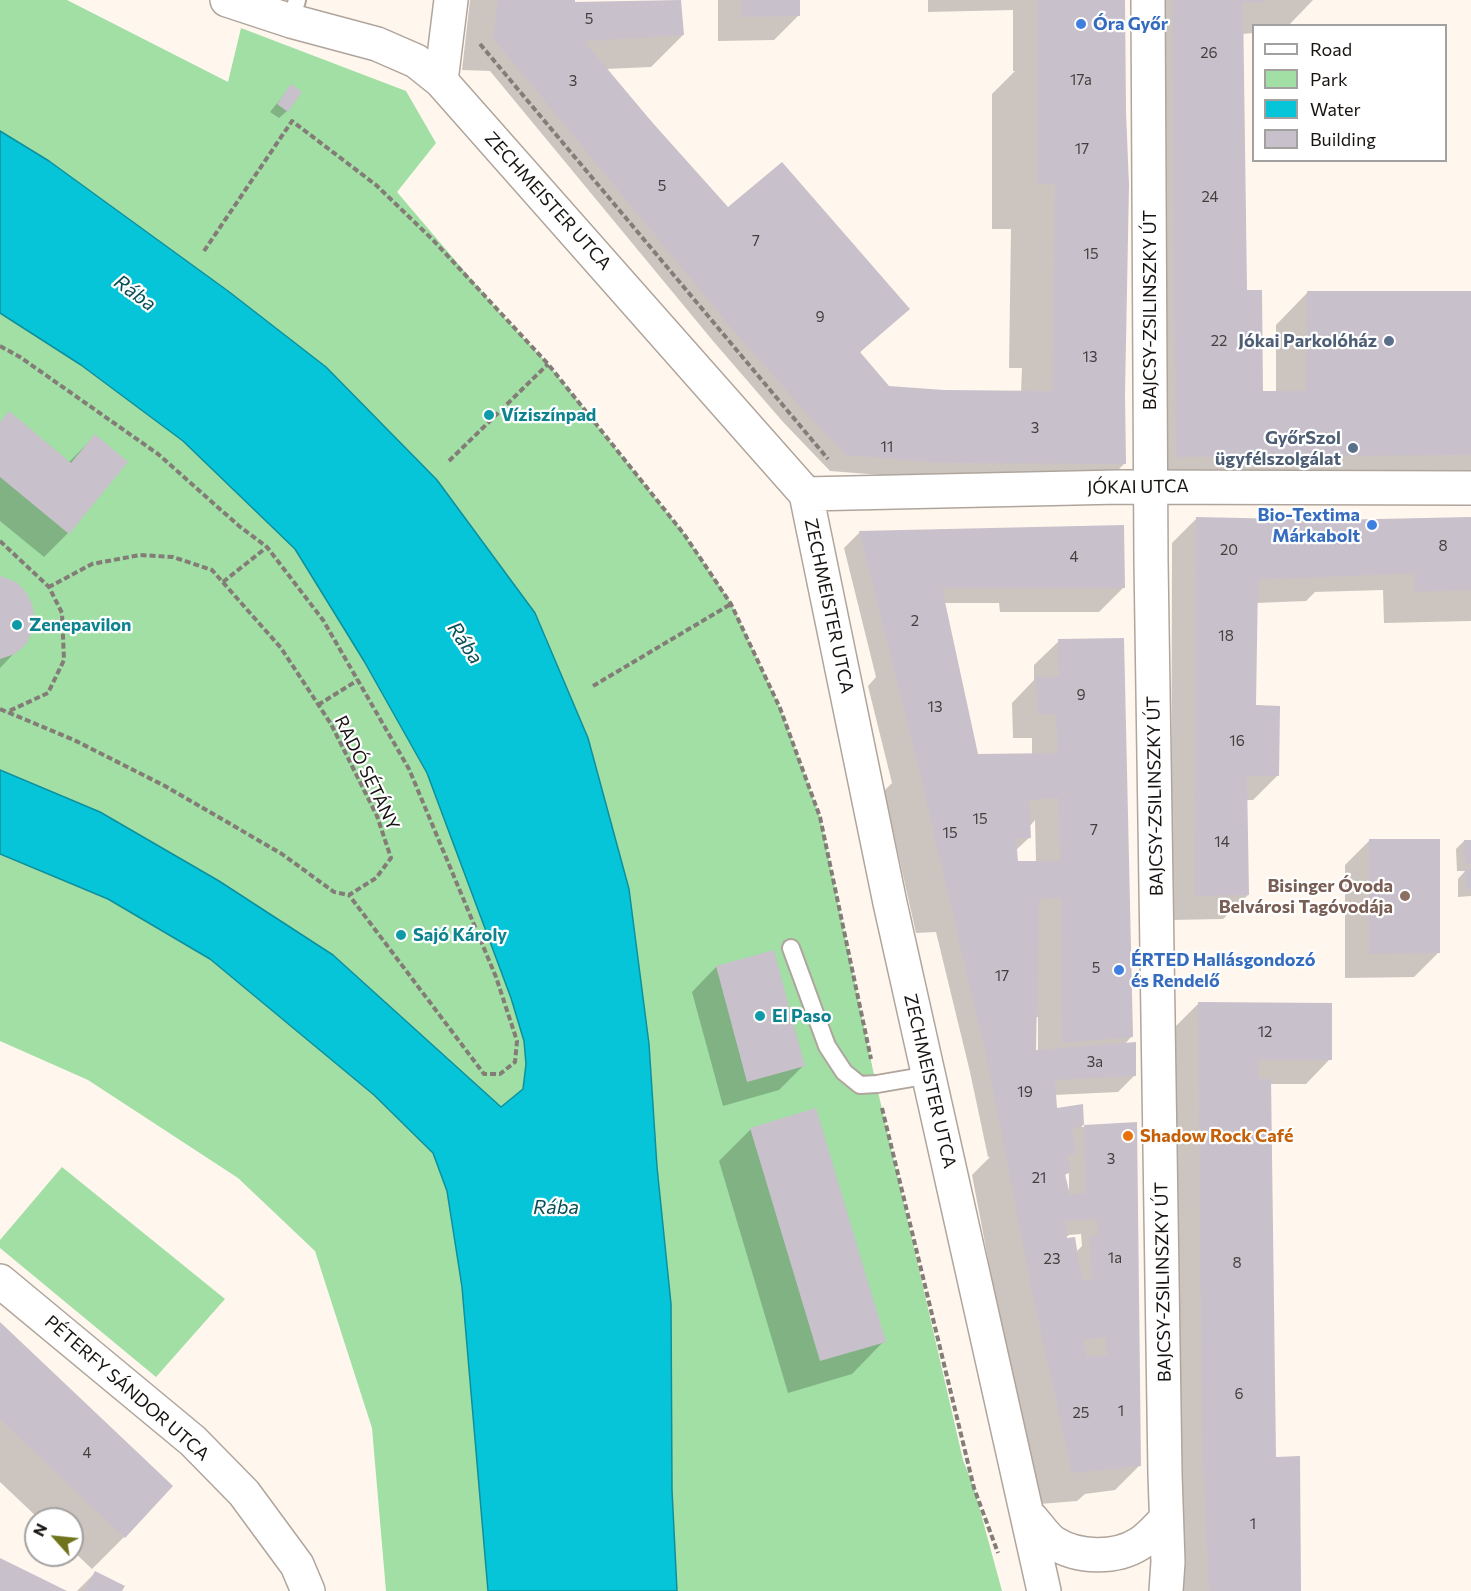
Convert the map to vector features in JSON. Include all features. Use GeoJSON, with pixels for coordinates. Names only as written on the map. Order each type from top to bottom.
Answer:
{"type":"FeatureCollection","features":[{"type":"Feature","properties":{"kind":"street","name":"ZECHMEISTER UTCA"},"geometry":{"type":"LineString","coordinates":[[227,0],[294,11],[399,52],[416,61],[441,81],[806,494],[890,903],[1044,1591]]}},
{"type":"Feature","properties":{"kind":"street"},"geometry":{"type":"LineString","coordinates":[[441,81],[451,0]]}},
{"type":"Feature","properties":{"kind":"street","name":"BAJCSY-ZSILINSZKY ÚT"},"geometry":{"type":"LineString","coordinates":[[1148,0],[1150,487],[1168,1562],[1166,1591]]}},
{"type":"Feature","properties":{"kind":"street","name":"JÓKAI UTCA"},"geometry":{"type":"LineString","coordinates":[[806,494],[1150,487],[1471,488]]}},
{"type":"Feature","properties":{"kind":"street","name":"PÉTERFY SÁNDOR UTCA"},"geometry":{"type":"LineString","coordinates":[[0,1281],[193,1441],[244,1493],[297,1565],[308,1591]]}},
{"type":"Feature","properties":{"kind":"street","name":"ZECHMEISTER UTCA"},"geometry":{"type":"LineString","coordinates":[[1019,1482],[1032,1519],[1066,1591]]}},
{"type":"Feature","properties":{"kind":"street"},"geometry":{"type":"LineString","coordinates":[[1032,1519],[1052,1542],[1065,1549],[1096,1555],[1117,1553],[1140,1544],[1166,1519]]}},
{"type":"Feature","properties":{"kind":"lane"},"geometry":{"type":"LineString","coordinates":[[790,948],[827,1046],[844,1072],[860,1085],[929,1075]]}},
{"type":"Feature","properties":{"kind":"path"},"geometry":{"type":"LineString","coordinates":[[477,40],[826,458],[834,462]]}},
{"type":"Feature","properties":{"kind":"path"},"geometry":{"type":"LineString","coordinates":[[204,252],[292,121],[376,185],[432,239],[548,364],[684,534],[731,603],[780,708],[820,817],[877,1084],[974,1488],[1001,1560]]}},
{"type":"Feature","properties":{"kind":"path"},"geometry":{"type":"LineString","coordinates":[[0,346],[20,357],[158,454],[239,526],[267,547],[323,620],[409,769],[492,967],[517,1041],[515,1062],[500,1074],[484,1074],[349,895],[334,892],[282,854],[165,786],[74,740],[0,709]]}},
{"type":"Feature","properties":{"kind":"path"},"geometry":{"type":"LineString","coordinates":[[448,461],[548,364]]}},
{"type":"Feature","properties":{"kind":"path"},"geometry":{"type":"LineString","coordinates":[[0,541],[50,587],[62,613],[64,660],[48,693],[7,712]]}},
{"type":"Feature","properties":{"kind":"path"},"geometry":{"type":"LineString","coordinates":[[223,582],[267,547]]}},
{"type":"Feature","properties":{"kind":"path","name":"RADÓ SÉTÁNY"},"geometry":{"type":"LineString","coordinates":[[50,587],[92,564],[141,555],[173,557],[212,570],[281,648],[331,724],[377,816],[391,858],[376,878],[349,895]]}},
{"type":"Feature","properties":{"kind":"path"},"geometry":{"type":"LineString","coordinates":[[593,686],[731,603]]}},
{"type":"Feature","properties":{"kind":"path"},"geometry":{"type":"LineString","coordinates":[[318,705],[358,680]]}},
{"type":"Feature","properties":{"kind":"green space"},"geometry":{"type":"Polygon","coordinates":[[[0,0],[67,0],[228,82],[241,28],[406,91],[436,143],[397,192],[500,313],[548,364],[684,534],[731,603],[780,708],[820,817],[873,1070],[963,1460],[974,1488],[1002,1591],[677,1591],[672,1490],[671,1304],[657,1167],[649,1044],[629,889],[588,738],[535,613],[437,480],[228,291],[49,161],[0,131],[0,0]]]}},
{"type":"Feature","properties":{"kind":"green space"},"geometry":{"type":"Polygon","coordinates":[[[0,313],[81,365],[183,441],[295,549],[364,661],[427,773],[511,998],[524,1041],[526,1064],[523,1089],[501,1107],[333,955],[219,881],[100,812],[0,770],[0,313]]]}},
{"type":"Feature","properties":{"kind":"green space"},"geometry":{"type":"Polygon","coordinates":[[[0,854],[108,899],[210,959],[374,1095],[433,1153],[447,1191],[462,1287],[488,1591],[386,1591],[372,1428],[315,1251],[238,1178],[88,1080],[0,1041],[0,854]]]}},
{"type":"Feature","properties":{"kind":"green space"},"geometry":{"type":"Polygon","coordinates":[[[62,1167],[225,1299],[156,1377],[0,1248],[0,1240],[62,1167]]]}},
{"type":"Feature","properties":{"kind":"water","name":"Rába"},"geometry":{"type":"Polygon","coordinates":[[[0,131],[49,161],[228,291],[326,367],[437,480],[535,613],[588,738],[629,889],[649,1044],[657,1167],[671,1304],[672,1490],[677,1591],[488,1591],[462,1287],[447,1191],[433,1153],[374,1095],[210,959],[108,899],[0,854],[0,770],[100,812],[219,881],[333,955],[501,1107],[523,1089],[526,1064],[524,1041],[511,998],[427,773],[364,661],[295,549],[183,441],[81,365],[0,313],[0,131]]]}},
{"type":"Feature","properties":{"kind":"building"},"geometry":{"type":"Polygon","coordinates":[[[498,0],[575,0],[575,2],[681,0],[684,35],[584,41],[651,121],[728,207],[782,162],[910,309],[860,352],[889,386],[944,390],[1052,391],[1055,184],[1037,184],[1037,0],[1125,0],[1129,185],[1126,464],[944,463],[846,455],[729,325],[493,38],[498,0]]]}},
{"type":"Feature","properties":{"kind":"building"},"geometry":{"type":"Polygon","coordinates":[[[742,0],[800,0],[800,16],[742,17],[742,0]]]}},
{"type":"Feature","properties":{"kind":"building"},"geometry":{"type":"Polygon","coordinates":[[[1172,0],[1264,0],[1264,2],[1243,2],[1247,290],[1262,290],[1263,391],[1306,391],[1307,291],[1471,291],[1471,455],[1176,457],[1172,0]]]}},
{"type":"Feature","properties":{"kind":"building"},"geometry":{"type":"Polygon","coordinates":[[[291,84],[302,92],[288,112],[277,104],[291,84]]]}},
{"type":"Feature","properties":{"kind":"building"},"geometry":{"type":"Polygon","coordinates":[[[9,411],[71,463],[95,434],[128,462],[69,534],[0,477],[0,422],[9,411]]]}},
{"type":"Feature","properties":{"kind":"building"},"geometry":{"type":"Polygon","coordinates":[[[1196,517],[1331,520],[1471,517],[1471,590],[1415,592],[1415,573],[1258,580],[1256,705],[1280,706],[1279,776],[1247,776],[1249,895],[1195,896],[1196,517]]]}},
{"type":"Feature","properties":{"kind":"building"},"geometry":{"type":"Polygon","coordinates":[[[1124,525],[1125,588],[942,588],[978,754],[1058,753],[1056,714],[1037,714],[1036,677],[1059,676],[1058,639],[1124,638],[1133,1037],[1062,1043],[1061,898],[1039,899],[1036,1050],[1136,1042],[1136,1076],[1055,1080],[1057,1108],[1083,1104],[1084,1125],[1137,1122],[1141,1466],[1072,1473],[1036,1310],[986,1055],[916,757],[859,531],[1124,525]],[[1059,798],[1029,800],[1031,838],[1016,839],[1018,861],[1060,861],[1059,798]],[[1084,1125],[1072,1128],[1076,1154],[1068,1155],[1070,1173],[1065,1174],[1070,1195],[1085,1193],[1084,1125]],[[1097,1219],[1065,1221],[1067,1238],[1075,1237],[1082,1281],[1092,1280],[1090,1236],[1098,1235],[1097,1219]],[[1106,1337],[1083,1340],[1087,1357],[1107,1355],[1106,1337]]]}},
{"type":"Feature","properties":{"kind":"building","name":"Zenepavilon"},"geometry":{"type":"Polygon","coordinates":[[[0,576],[16,582],[26,592],[35,618],[26,644],[15,654],[0,659],[0,576]]]}},
{"type":"Feature","properties":{"kind":"building","name":"Bisinger Óvoda Belvárosi Tagóvodája"},"geometry":{"type":"Polygon","coordinates":[[[1369,839],[1440,839],[1440,953],[1369,954],[1369,839]]]}},
{"type":"Feature","properties":{"kind":"building"},"geometry":{"type":"Polygon","coordinates":[[[1464,840],[1471,840],[1471,864],[1465,864],[1464,840]]]}},
{"type":"Feature","properties":{"kind":"building"},"geometry":{"type":"Polygon","coordinates":[[[1465,869],[1471,869],[1471,889],[1466,889],[1465,869]]]}},
{"type":"Feature","properties":{"kind":"building","name":"El Paso"},"geometry":{"type":"Polygon","coordinates":[[[774,950],[805,1066],[747,1082],[716,966],[774,950]]]}},
{"type":"Feature","properties":{"kind":"building"},"geometry":{"type":"Polygon","coordinates":[[[1198,1002],[1332,1003],[1332,1060],[1258,1060],[1258,1079],[1271,1079],[1276,1457],[1300,1456],[1301,1591],[1209,1591],[1203,1459],[1198,1002]]]}},
{"type":"Feature","properties":{"kind":"building"},"geometry":{"type":"Polygon","coordinates":[[[816,1108],[886,1342],[820,1361],[750,1128],[816,1108]]]}},
{"type":"Feature","properties":{"kind":"building"},"geometry":{"type":"Polygon","coordinates":[[[0,1322],[173,1486],[125,1538],[0,1419],[0,1322]]]}},
{"type":"Feature","properties":{"kind":"building"},"geometry":{"type":"Polygon","coordinates":[[[0,1558],[67,1591],[0,1591],[0,1558]]]}},
{"type":"Feature","properties":{"kind":"building"},"geometry":{"type":"Polygon","coordinates":[[[95,1571],[125,1586],[122,1591],[85,1591],[95,1571]]]}},
{"type":"Feature","properties":{"kind":"place","name":"Óra Győr"},"geometry":{"type":"Point","coordinates":[1081,24]}},
{"type":"Feature","properties":{"kind":"place","name":"Jókai Parkolóház"},"geometry":{"type":"Point","coordinates":[1389,341]}},
{"type":"Feature","properties":{"kind":"place","name":"Víziszínpad"},"geometry":{"type":"Point","coordinates":[489,415]}},
{"type":"Feature","properties":{"kind":"place","name":"GyőrSzol ügyfélszolgálat"},"geometry":{"type":"Point","coordinates":[1353,448]}},
{"type":"Feature","properties":{"kind":"place","name":"Bio-Textima Márkabolt"},"geometry":{"type":"Point","coordinates":[1372,525]}},
{"type":"Feature","properties":{"kind":"place","name":"Zenepavilon"},"geometry":{"type":"Point","coordinates":[17,625]}},
{"type":"Feature","properties":{"kind":"place","name":"Bisinger Óvoda Belvárosi Tagóvodája"},"geometry":{"type":"Point","coordinates":[1405,896]}},
{"type":"Feature","properties":{"kind":"place","name":"Sajó Károly"},"geometry":{"type":"Point","coordinates":[401,935]}},
{"type":"Feature","properties":{"kind":"place","name":"ÉRTED Hallásgondozó és Rendelő"},"geometry":{"type":"Point","coordinates":[1119,970]}},
{"type":"Feature","properties":{"kind":"place","name":"El Paso"},"geometry":{"type":"Point","coordinates":[760,1016]}},
{"type":"Feature","properties":{"kind":"place","name":"Shadow Rock Café"},"geometry":{"type":"Point","coordinates":[1128,1136]}}]}
